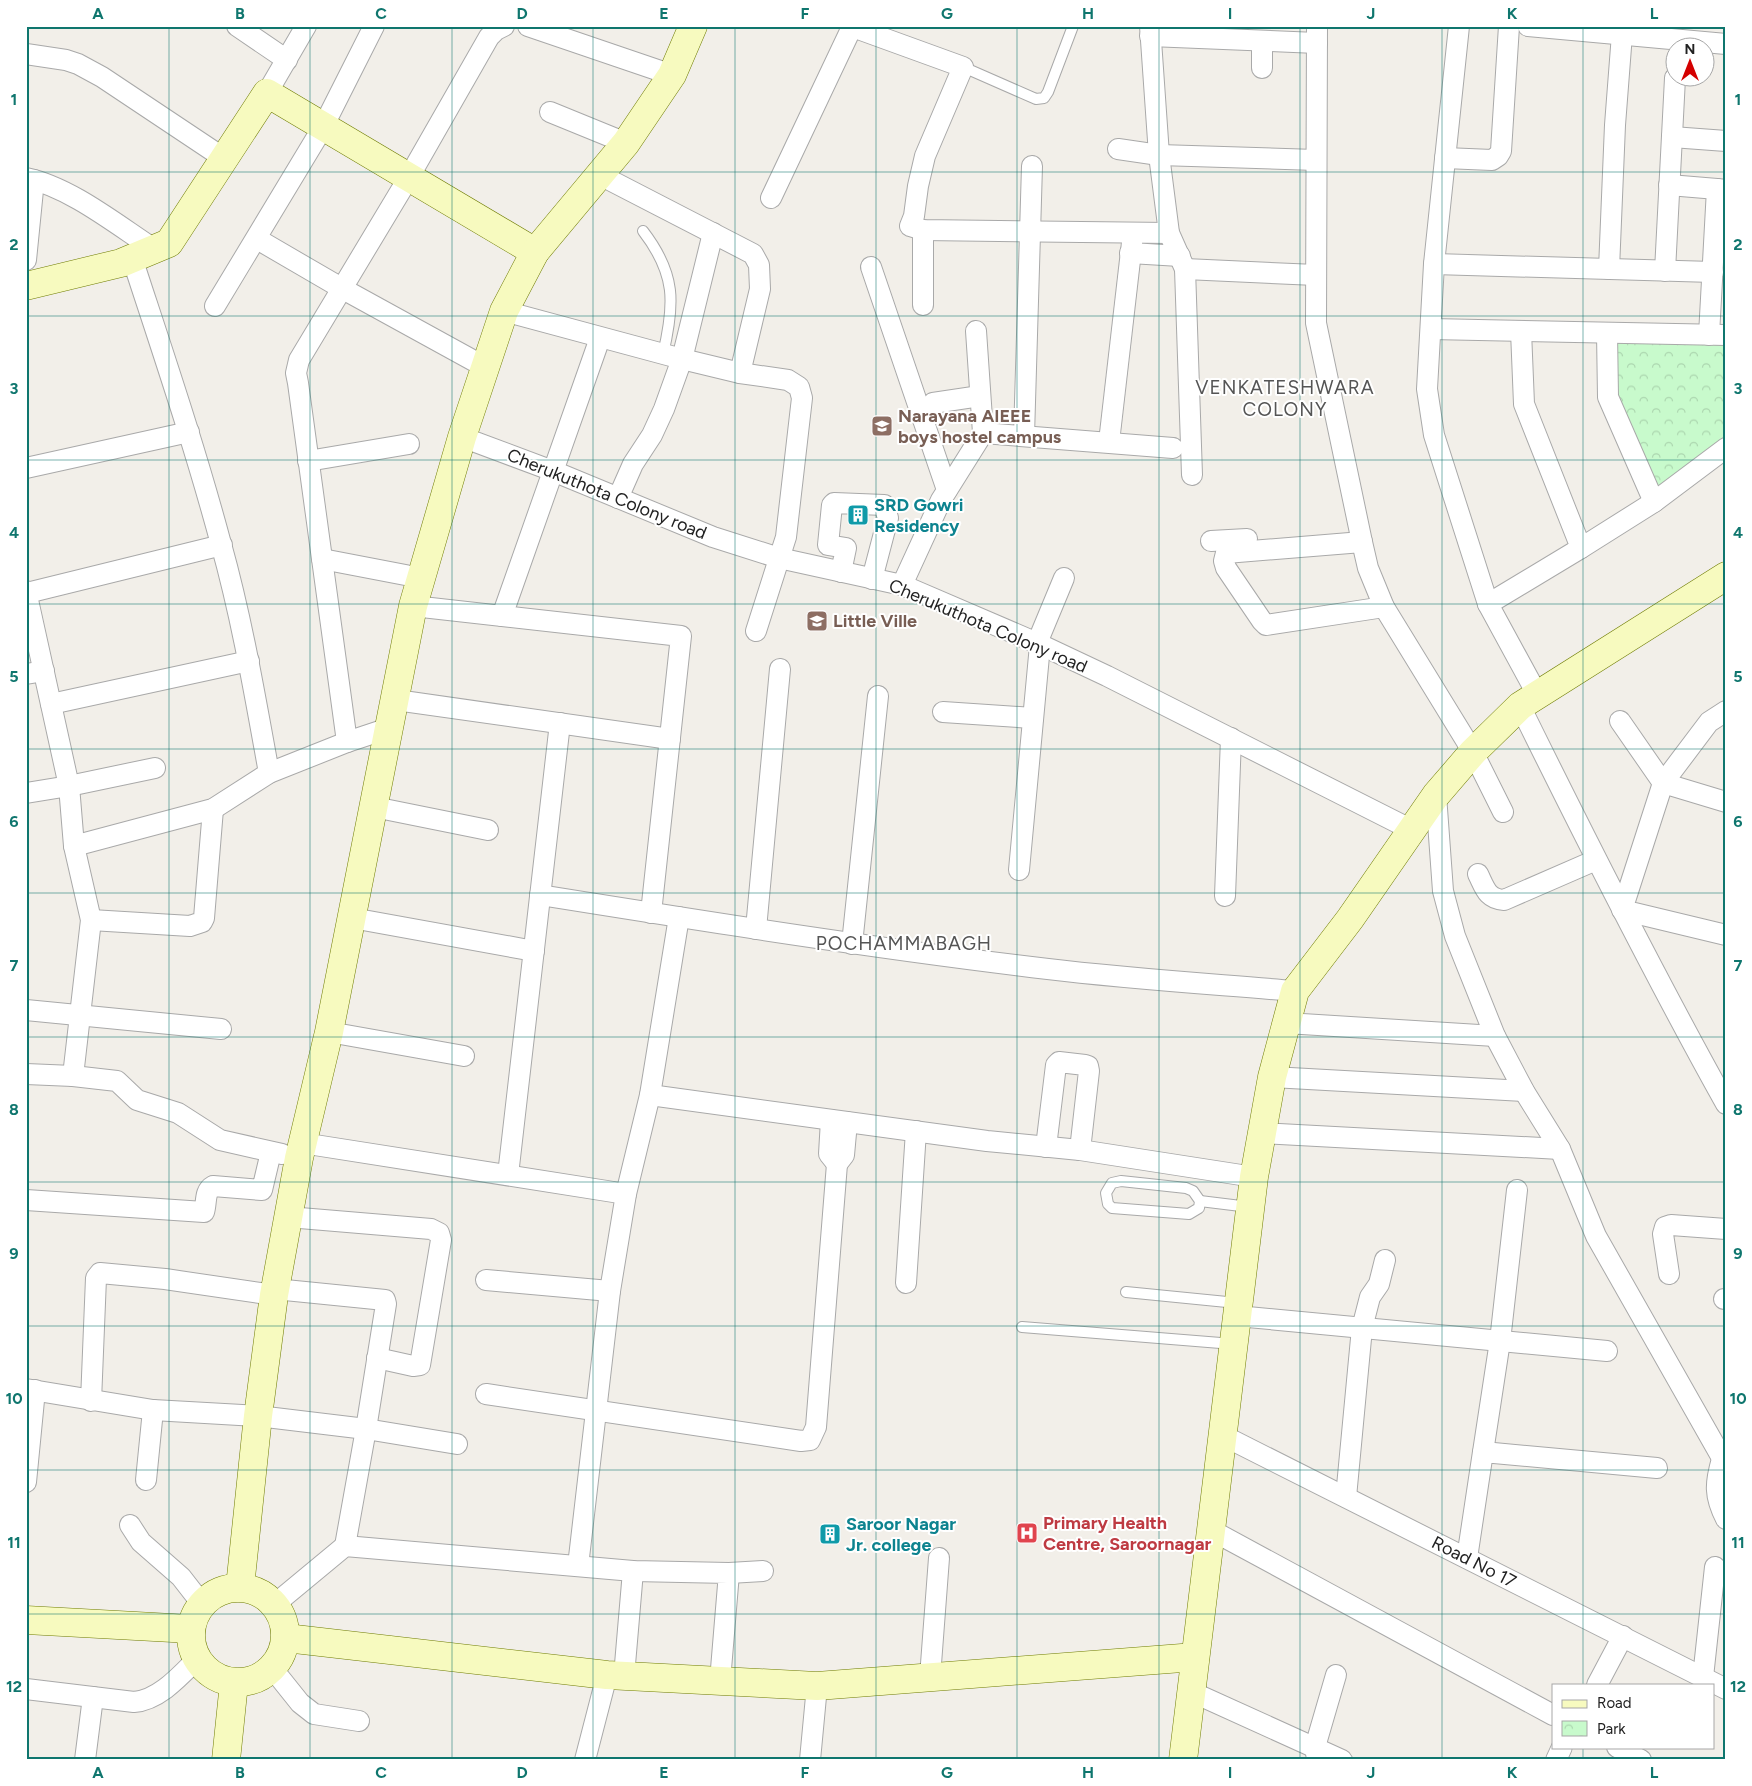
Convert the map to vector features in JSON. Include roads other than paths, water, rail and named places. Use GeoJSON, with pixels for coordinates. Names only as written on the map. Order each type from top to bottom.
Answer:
{"type":"FeatureCollection","features":[{"type":"Feature","properties":{"kind":"street"},"geometry":{"type":"LineString","coordinates":[[237,26],[287,60]]}},
{"type":"Feature","properties":{"kind":"street"},"geometry":{"type":"LineString","coordinates":[[26,286],[121,263],[169,243],[267,93],[306,26]]}},
{"type":"Feature","properties":{"kind":"street"},"geometry":{"type":"LineString","coordinates":[[215,306],[323,127],[374,26]]}},
{"type":"Feature","properties":{"kind":"street"},"geometry":{"type":"LineString","coordinates":[[347,742],[296,373],[299,360],[408,178],[489,37],[496,30],[504,26]]}},
{"type":"Feature","properties":{"kind":"street"},"geometry":{"type":"LineString","coordinates":[[528,26],[556,30],[672,75]]}},
{"type":"Feature","properties":{"kind":"street"},"geometry":{"type":"LineString","coordinates":[[240,1587],[258,1416],[275,1292],[290,1204],[300,1151],[329,1032],[389,728],[421,578],[462,437],[504,311],[535,252],[626,143],[672,75],[693,26]]}},
{"type":"Feature","properties":{"kind":"street"},"geometry":{"type":"LineString","coordinates":[[1459,26],[1434,264],[1427,389],[1434,435],[1488,604],[1596,860],[1726,1104]]}},
{"type":"Feature","properties":{"kind":"street"},"geometry":{"type":"LineString","coordinates":[[1445,158],[1492,160],[1501,151],[1509,26]]}},
{"type":"Feature","properties":{"kind":"street"},"geometry":{"type":"LineString","coordinates":[[1528,26],[1677,38]]}},
{"type":"Feature","properties":{"kind":"street"},"geometry":{"type":"LineString","coordinates":[[771,198],[851,27],[963,67],[925,156],[914,216],[910,226],[923,230],[1030,232],[1132,243],[1183,262],[1316,275]]}},
{"type":"Feature","properties":{"kind":"street"},"geometry":{"type":"LineString","coordinates":[[1192,475],[1183,262],[1169,233],[1159,155],[1150,31],[1317,34],[1316,323],[1360,536],[1368,568],[1384,607],[1473,752],[1503,812]]}},
{"type":"Feature","properties":{"kind":"street"},"geometry":{"type":"LineString","coordinates":[[1242,34],[1262,68]]}},
{"type":"Feature","properties":{"kind":"street"},"geometry":{"type":"LineString","coordinates":[[1609,269],[1615,126],[1622,34]]}},
{"type":"Feature","properties":{"kind":"street"},"geometry":{"type":"LineString","coordinates":[[26,54],[66,60],[78,64],[225,159]]}},
{"type":"Feature","properties":{"kind":"street"},"geometry":{"type":"LineString","coordinates":[[1665,271],[1674,88]]}},
{"type":"Feature","properties":{"kind":"street"},"geometry":{"type":"LineString","coordinates":[[267,93],[535,252]]}},
{"type":"Feature","properties":{"kind":"street"},"geometry":{"type":"LineString","coordinates":[[550,112],[626,143]]}},
{"type":"Feature","properties":{"kind":"street"},"geometry":{"type":"LineString","coordinates":[[1672,137],[1726,141]]}},
{"type":"Feature","properties":{"kind":"street"},"geometry":{"type":"LineString","coordinates":[[1118,149],[1159,155],[1316,160]]}},
{"type":"Feature","properties":{"kind":"street"},"geometry":{"type":"LineString","coordinates":[[1024,436],[1032,166]]}},
{"type":"Feature","properties":{"kind":"street"},"geometry":{"type":"LineString","coordinates":[[600,176],[753,254],[758,265],[760,289],[740,373]]}},
{"type":"Feature","properties":{"kind":"street"},"geometry":{"type":"LineString","coordinates":[[26,260],[30,179],[74,197],[143,254],[189,432],[222,545],[249,661],[269,773]]}},
{"type":"Feature","properties":{"kind":"street"},"geometry":{"type":"LineString","coordinates":[[1431,329],[1718,335],[1713,272],[1721,189],[1670,185]]}},
{"type":"Feature","properties":{"kind":"street"},"geometry":{"type":"LineString","coordinates":[[923,230],[923,305]]}},
{"type":"Feature","properties":{"kind":"street"},"geometry":{"type":"LineString","coordinates":[[618,498],[633,464],[652,435],[664,409],[682,359],[713,233]]}},
{"type":"Feature","properties":{"kind":"street"},"geometry":{"type":"LineString","coordinates":[[1132,243],[1169,233]]}},
{"type":"Feature","properties":{"kind":"street"},"geometry":{"type":"LineString","coordinates":[[257,238],[342,289],[485,367]]}},
{"type":"Feature","properties":{"kind":"street"},"geometry":{"type":"LineString","coordinates":[[1109,442],[1132,243]]}},
{"type":"Feature","properties":{"kind":"street"},"geometry":{"type":"LineString","coordinates":[[1434,264],[1713,272]]}},
{"type":"Feature","properties":{"kind":"street"},"geometry":{"type":"LineString","coordinates":[[871,267],[947,490]]}},
{"type":"Feature","properties":{"kind":"street"},"geometry":{"type":"LineString","coordinates":[[504,311],[682,359],[740,373],[788,380],[800,387],[802,398],[786,537],[756,631]]}},
{"type":"Feature","properties":{"kind":"street"},"geometry":{"type":"LineString","coordinates":[[902,585],[941,500],[982,433],[976,331]]}},
{"type":"Feature","properties":{"kind":"street"},"geometry":{"type":"LineString","coordinates":[[1521,331],[1524,404],[1580,548]]}},
{"type":"Feature","properties":{"kind":"street"},"geometry":{"type":"LineString","coordinates":[[1607,333],[1608,397],[1654,502]]}},
{"type":"Feature","properties":{"kind":"street"},"geometry":{"type":"LineString","coordinates":[[502,616],[600,338]]}},
{"type":"Feature","properties":{"kind":"street"},"geometry":{"type":"LineString","coordinates":[[933,403],[980,396]]}},
{"type":"Feature","properties":{"kind":"street"},"geometry":{"type":"LineString","coordinates":[[26,468],[189,432]]}},
{"type":"Feature","properties":{"kind":"street"},"geometry":{"type":"LineString","coordinates":[[982,433],[1173,448]]}},
{"type":"Feature","properties":{"kind":"street","name":"Cherukuthota Colony road"},"geometry":{"type":"LineString","coordinates":[[462,437],[713,537],[779,558],[902,585],[1108,676],[1412,830]]}},
{"type":"Feature","properties":{"kind":"street"},"geometry":{"type":"LineString","coordinates":[[308,461],[409,444]]}},
{"type":"Feature","properties":{"kind":"street"},"geometry":{"type":"LineString","coordinates":[[1488,604],[1654,502],[1726,448]]}},
{"type":"Feature","properties":{"kind":"street"},"geometry":{"type":"LineString","coordinates":[[841,572],[846,548],[828,544],[832,505],[834,503],[884,505],[888,518],[872,579]]}},
{"type":"Feature","properties":{"kind":"street"},"geometry":{"type":"LineString","coordinates":[[1211,541],[1360,536]]}},
{"type":"Feature","properties":{"kind":"street"},"geometry":{"type":"LineString","coordinates":[[1360,536],[1226,553],[1224,561],[1226,568],[1266,625],[1384,607]]}},
{"type":"Feature","properties":{"kind":"street"},"geometry":{"type":"LineString","coordinates":[[73,1076],[78,1016],[91,920],[74,846],[69,786],[51,704],[35,672],[26,592],[222,545]]}},
{"type":"Feature","properties":{"kind":"street"},"geometry":{"type":"LineString","coordinates":[[322,559],[421,578]]}},
{"type":"Feature","properties":{"kind":"street"},"geometry":{"type":"LineString","coordinates":[[1183,1760],[1254,1177],[1272,1077],[1295,991],[1350,920],[1436,795],[1473,752],[1528,700],[1566,679],[1726,576]]}},
{"type":"Feature","properties":{"kind":"street"},"geometry":{"type":"LineString","coordinates":[[1019,870],[1038,644],[1064,578]]}},
{"type":"Feature","properties":{"kind":"street"},"geometry":{"type":"LineString","coordinates":[[414,606],[681,636],[651,913]]}},
{"type":"Feature","properties":{"kind":"street"},"geometry":{"type":"LineString","coordinates":[[51,704],[249,661]]}},
{"type":"Feature","properties":{"kind":"street"},"geometry":{"type":"LineString","coordinates":[[756,929],[780,669]]}},
{"type":"Feature","properties":{"kind":"street"},"geometry":{"type":"LineString","coordinates":[[852,944],[878,696]]}},
{"type":"Feature","properties":{"kind":"street"},"geometry":{"type":"LineString","coordinates":[[396,700],[670,738]]}},
{"type":"Feature","properties":{"kind":"street"},"geometry":{"type":"LineString","coordinates":[[943,712],[1033,718]]}},
{"type":"Feature","properties":{"kind":"street"},"geometry":{"type":"LineString","coordinates":[[1622,910],[1663,783],[1720,720]]}},
{"type":"Feature","properties":{"kind":"street"},"geometry":{"type":"LineString","coordinates":[[1620,721],[1663,783],[1726,802]]}},
{"type":"Feature","properties":{"kind":"street"},"geometry":{"type":"LineString","coordinates":[[508,1176],[560,723]]}},
{"type":"Feature","properties":{"kind":"street"},"geometry":{"type":"LineString","coordinates":[[74,846],[213,809],[269,773],[347,742],[389,728]]}},
{"type":"Feature","properties":{"kind":"street"},"geometry":{"type":"LineString","coordinates":[[1225,896],[1230,738]]}},
{"type":"Feature","properties":{"kind":"street"},"geometry":{"type":"LineString","coordinates":[[26,793],[155,768]]}},
{"type":"Feature","properties":{"kind":"street"},"geometry":{"type":"LineString","coordinates":[[1436,795],[1443,891],[1455,936],[1495,1036],[1524,1091],[1560,1149],[1596,1236],[1724,1462],[1718,1472],[1716,1491],[1720,1509],[1726,1519]]}},
{"type":"Feature","properties":{"kind":"street"},"geometry":{"type":"LineString","coordinates":[[374,807],[488,830]]}},
{"type":"Feature","properties":{"kind":"street"},"geometry":{"type":"LineString","coordinates":[[91,920],[190,926],[202,922],[204,918],[213,809]]}},
{"type":"Feature","properties":{"kind":"street"},"geometry":{"type":"LineString","coordinates":[[1478,874],[1490,896],[1498,900],[1504,900],[1596,860]]}},
{"type":"Feature","properties":{"kind":"street"},"geometry":{"type":"LineString","coordinates":[[540,895],[852,944],[1050,969],[1295,991]]}},
{"type":"Feature","properties":{"kind":"street"},"geometry":{"type":"LineString","coordinates":[[1622,910],[1726,934]]}},
{"type":"Feature","properties":{"kind":"street"},"geometry":{"type":"LineString","coordinates":[[578,1566],[610,1291],[626,1194],[650,1095],[679,917]]}},
{"type":"Feature","properties":{"kind":"street"},"geometry":{"type":"LineString","coordinates":[[352,918],[534,951]]}},
{"type":"Feature","properties":{"kind":"street"},"geometry":{"type":"LineString","coordinates":[[26,1010],[221,1029]]}},
{"type":"Feature","properties":{"kind":"street"},"geometry":{"type":"LineString","coordinates":[[1286,1023],[1495,1036]]}},
{"type":"Feature","properties":{"kind":"street"},"geometry":{"type":"LineString","coordinates":[[329,1032],[464,1056]]}},
{"type":"Feature","properties":{"kind":"street"},"geometry":{"type":"LineString","coordinates":[[1046,1147],[1056,1065],[1059,1062],[1063,1062],[1088,1066],[1089,1071],[1080,1150]]}},
{"type":"Feature","properties":{"kind":"street"},"geometry":{"type":"LineString","coordinates":[[26,1074],[73,1076],[117,1081],[137,1100],[178,1113],[220,1140],[271,1152],[300,1151],[508,1176],[626,1194]]}},
{"type":"Feature","properties":{"kind":"street"},"geometry":{"type":"LineString","coordinates":[[1272,1077],[1524,1091]]}},
{"type":"Feature","properties":{"kind":"street"},"geometry":{"type":"LineString","coordinates":[[650,1095],[916,1131],[1080,1150],[1254,1177]]}},
{"type":"Feature","properties":{"kind":"street"},"geometry":{"type":"LineString","coordinates":[[486,1394],[801,1441],[810,1440],[816,1427],[837,1164],[829,1154],[839,1121]]}},
{"type":"Feature","properties":{"kind":"street"},"geometry":{"type":"LineString","coordinates":[[906,1283],[916,1131]]}},
{"type":"Feature","properties":{"kind":"street"},"geometry":{"type":"LineString","coordinates":[[1261,1133],[1560,1149]]}},
{"type":"Feature","properties":{"kind":"street"},"geometry":{"type":"LineString","coordinates":[[262,1190],[271,1152]]}},
{"type":"Feature","properties":{"kind":"street"},"geometry":{"type":"LineString","coordinates":[[26,1200],[204,1212],[207,1192],[209,1188],[214,1186],[262,1190],[290,1204],[431,1229],[438,1233],[441,1240],[420,1365],[413,1366],[377,1358]]}},
{"type":"Feature","properties":{"kind":"street"},"geometry":{"type":"LineString","coordinates":[[1467,1558],[1500,1341],[1518,1190]]}},
{"type":"Feature","properties":{"kind":"street"},"geometry":{"type":"LineString","coordinates":[[1669,1274],[1663,1234],[1665,1227],[1671,1225],[1726,1229]]}},
{"type":"Feature","properties":{"kind":"street"},"geometry":{"type":"LineString","coordinates":[[1346,1497],[1362,1328],[1370,1297],[1379,1284],[1385,1260]]}},
{"type":"Feature","properties":{"kind":"street"},"geometry":{"type":"LineString","coordinates":[[91,1401],[96,1278],[100,1273],[275,1292],[385,1300],[386,1304],[366,1429],[345,1546],[275,1604]]}},
{"type":"Feature","properties":{"kind":"street"},"geometry":{"type":"LineString","coordinates":[[486,1280],[610,1291]]}},
{"type":"Feature","properties":{"kind":"street"},"geometry":{"type":"LineString","coordinates":[[1238,1309],[1362,1328],[1607,1351]]}},
{"type":"Feature","properties":{"kind":"street"},"geometry":{"type":"LineString","coordinates":[[26,1482],[30,1390],[153,1410],[258,1416],[366,1429],[457,1444]]}},
{"type":"Feature","properties":{"kind":"street"},"geometry":{"type":"LineString","coordinates":[[146,1480],[153,1410]]}},
{"type":"Feature","properties":{"kind":"street","name":"Road No 17"},"geometry":{"type":"LineString","coordinates":[[1222,1435],[1726,1689]]}},
{"type":"Feature","properties":{"kind":"street"},"geometry":{"type":"LineString","coordinates":[[1483,1452],[1657,1468]]}},
{"type":"Feature","properties":{"kind":"street"},"geometry":{"type":"LineString","coordinates":[[130,1525],[141,1542],[181,1577],[202,1604]]}},
{"type":"Feature","properties":{"kind":"street"},"geometry":{"type":"LineString","coordinates":[[1211,1530],[1552,1714]]}},
{"type":"Feature","properties":{"kind":"street"},"geometry":{"type":"LineString","coordinates":[[345,1546],[633,1571],[729,1573],[764,1571]]}},
{"type":"Feature","properties":{"kind":"street"},"geometry":{"type":"LineString","coordinates":[[930,1677],[939,1558]]}},
{"type":"Feature","properties":{"kind":"street"},"geometry":{"type":"LineString","coordinates":[[1703,1677],[1715,1568]]}},
{"type":"Feature","properties":{"kind":"street"},"geometry":{"type":"LineString","coordinates":[[585,1760],[615,1675],[633,1571]]}},
{"type":"Feature","properties":{"kind":"street"},"geometry":{"type":"LineString","coordinates":[[720,1681],[729,1573]]}},
{"type":"Feature","properties":{"kind":"street"},"geometry":{"type":"LineString","coordinates":[[240,1587],[255,1590],[268,1597],[275,1604],[286,1638],[283,1652],[272,1668],[264,1675],[250,1681],[234,1682],[220,1679],[207,1671],[197,1659],[191,1645],[191,1629],[194,1616],[202,1604],[213,1595],[226,1589],[240,1587]]}},
{"type":"Feature","properties":{"kind":"street"},"geometry":{"type":"LineString","coordinates":[[26,1620],[191,1629]]}},
{"type":"Feature","properties":{"kind":"street"},"geometry":{"type":"LineString","coordinates":[[1598,1684],[1623,1636]]}},
{"type":"Feature","properties":{"kind":"street"},"geometry":{"type":"LineString","coordinates":[[286,1638],[615,1675],[817,1686],[1195,1657]]}},
{"type":"Feature","properties":{"kind":"street"},"geometry":{"type":"LineString","coordinates":[[26,1689],[145,1702],[173,1682],[197,1659]]}},
{"type":"Feature","properties":{"kind":"street"},"geometry":{"type":"LineString","coordinates":[[272,1668],[300,1703],[314,1714],[359,1721]]}},
{"type":"Feature","properties":{"kind":"street"},"geometry":{"type":"LineString","coordinates":[[1316,1753],[1336,1675]]}},
{"type":"Feature","properties":{"kind":"street"},"geometry":{"type":"LineString","coordinates":[[226,1760],[234,1682]]}},
{"type":"Feature","properties":{"kind":"street"},"geometry":{"type":"LineString","coordinates":[[810,1760],[817,1686]]}},
{"type":"Feature","properties":{"kind":"street"},"geometry":{"type":"LineString","coordinates":[[1192,1692],[1316,1753],[1342,1760]]}},
{"type":"Feature","properties":{"kind":"street"},"geometry":{"type":"LineString","coordinates":[[85,1760],[93,1697]]}},
{"type":"Feature","properties":{"kind":"street"},"geometry":{"type":"LineString","coordinates":[[1556,1760],[1562,1748]]}},
{"type":"Feature","properties":{"kind":"street"},"geometry":{"type":"LineString","coordinates":[[1619,1748],[1641,1760]]}},
{"type":"Feature","properties":{"kind":"lane"},"geometry":{"type":"LineString","coordinates":[[963,67],[1036,99],[1044,98],[1073,26]]}},
{"type":"Feature","properties":{"kind":"lane"},"geometry":{"type":"LineString","coordinates":[[643,231],[664,264],[670,282],[670,323],[662,354]]}},
{"type":"Feature","properties":{"kind":"lane"},"geometry":{"type":"LineString","coordinates":[[1200,1201],[1196,1211],[1189,1214],[1118,1209],[1112,1208],[1108,1204],[1106,1193],[1112,1183],[1121,1181],[1186,1188],[1193,1191],[1200,1201],[1250,1207]]}},
{"type":"Feature","properties":{"kind":"lane"},"geometry":{"type":"LineString","coordinates":[[1126,1292],[1238,1309]]}},
{"type":"Feature","properties":{"kind":"lane"},"geometry":{"type":"LineString","coordinates":[[1022,1327],[1234,1344]]}},
{"type":"Feature","properties":{"kind":"place","name":"Narayana AIEEE boys hostel campus"},"geometry":{"type":"Point","coordinates":[882,426]}},
{"type":"Feature","properties":{"kind":"place","name":"SRD Gowri Residency"},"geometry":{"type":"Point","coordinates":[858,515]}},
{"type":"Feature","properties":{"kind":"place","name":"Little Ville"},"geometry":{"type":"Point","coordinates":[817,621]}},
{"type":"Feature","properties":{"kind":"place","name":"Primary Health Centre, Saroornagar"},"geometry":{"type":"Point","coordinates":[1027,1533]}},
{"type":"Feature","properties":{"kind":"place","name":"Saroor Nagar Jr. college"},"geometry":{"type":"Point","coordinates":[830,1534]}},
{"type":"Feature","properties":{"kind":"district","name":"VENKATESHWARA COLONY"},"geometry":{"type":"Point","coordinates":[1285,398]}},
{"type":"Feature","properties":{"kind":"district","name":"POCHAMMABAGH"},"geometry":{"type":"Point","coordinates":[904,943]}}]}
